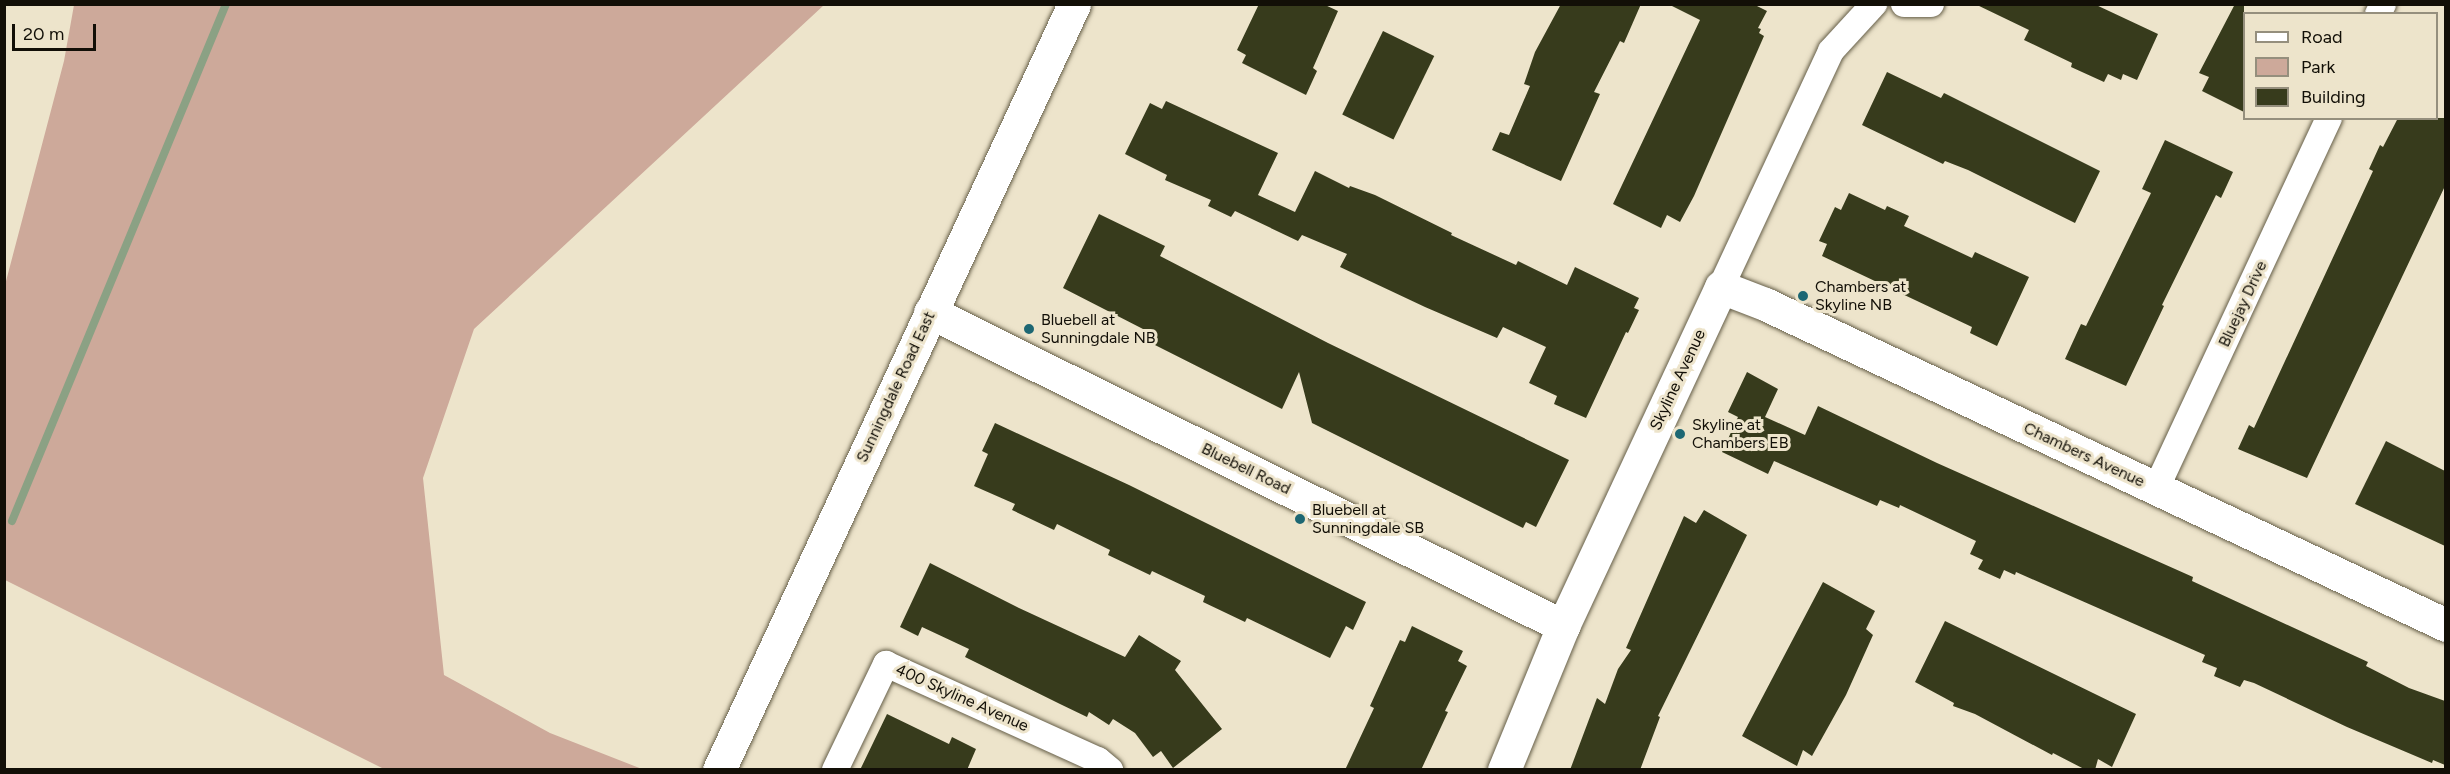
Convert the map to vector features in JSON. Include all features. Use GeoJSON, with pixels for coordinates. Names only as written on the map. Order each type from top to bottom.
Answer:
{"type":"FeatureCollection","features":[{"type":"Feature","properties":{"kind":"street","name":"Sunningdale Road East"},"geometry":{"type":"LineString","coordinates":[[719,770],[1074,4]]}},
{"type":"Feature","properties":{"kind":"street","name":"Skyline Avenue"},"geometry":{"type":"LineString","coordinates":[[1504,770],[1563,626],[1831,51],[1874,4]]}},
{"type":"Feature","properties":{"kind":"street"},"geometry":{"type":"LineString","coordinates":[[1904,4],[1931,4]]}},
{"type":"Feature","properties":{"kind":"street","name":"Bluejay Drive"},"geometry":{"type":"LineString","coordinates":[[2156,489],[2328,120]]}},
{"type":"Feature","properties":{"kind":"street","name":"Chambers Avenue"},"geometry":{"type":"LineString","coordinates":[[1721,287],[1765,304],[2445,625]]}},
{"type":"Feature","properties":{"kind":"street","name":"Bluebell Road"},"geometry":{"type":"LineString","coordinates":[[930,312],[1563,626]]}},
{"type":"Feature","properties":{"kind":"street","name":"400 Skyline Avenue"},"geometry":{"type":"LineString","coordinates":[[835,770],[886,664],[1098,760],[1110,770]]}},
{"type":"Feature","properties":{"kind":"green space"},"geometry":{"type":"Polygon","coordinates":[[[74,5],[824,5],[474,329],[423,478],[444,675],[550,733],[642,769],[384,769],[5,580],[5,285],[64,61],[74,5]]]}},
{"type":"Feature","properties":{"kind":"building"},"geometry":{"type":"Polygon","coordinates":[[[1259,4],[1323,4],[1338,11],[1313,68],[1317,71],[1306,95],[1242,63],[1246,55],[1237,50],[1259,4]]]}},
{"type":"Feature","properties":{"kind":"building"},"geometry":{"type":"Polygon","coordinates":[[[1561,4],[1641,4],[1624,43],[1620,41],[1594,92],[1600,94],[1561,181],[1492,150],[1500,132],[1509,135],[1530,86],[1524,84],[1535,52],[1561,4]]]}},
{"type":"Feature","properties":{"kind":"building"},"geometry":{"type":"Polygon","coordinates":[[[1668,4],[1753,4],[1767,11],[1758,28],[1761,29],[1759,33],[1764,36],[1694,196],[1680,222],[1667,215],[1661,228],[1613,204],[1700,20],[1668,4]]]}},
{"type":"Feature","properties":{"kind":"building"},"geometry":{"type":"Polygon","coordinates":[[[1975,4],[2094,4],[2158,34],[2137,80],[2123,74],[2121,80],[2108,74],[2104,82],[2071,67],[2072,63],[2024,40],[2029,30],[1975,4]]]}},
{"type":"Feature","properties":{"kind":"building"},"geometry":{"type":"Polygon","coordinates":[[[2235,4],[2244,4],[2243,112],[2202,91],[2209,77],[2199,73],[2235,4]]]}},
{"type":"Feature","properties":{"kind":"building"},"geometry":{"type":"Polygon","coordinates":[[[1383,31],[1434,56],[1393,140],[1342,115],[1383,31]]]}},
{"type":"Feature","properties":{"kind":"building"},"geometry":{"type":"Polygon","coordinates":[[[1887,72],[1941,98],[1944,93],[2100,171],[2075,223],[1968,170],[1945,161],[1943,164],[1862,125],[1887,72]]]}},
{"type":"Feature","properties":{"kind":"building"},"geometry":{"type":"Polygon","coordinates":[[[1166,101],[1278,153],[1258,195],[1295,212],[1315,171],[1349,188],[1350,186],[1375,195],[1452,233],[1451,235],[1516,265],[1518,261],[1567,285],[1575,267],[1639,298],[1634,308],[1639,310],[1628,333],[1626,332],[1586,418],[1554,404],[1557,396],[1529,383],[1546,347],[1503,327],[1497,338],[1425,307],[1340,267],[1347,254],[1302,235],[1298,241],[1235,211],[1231,217],[1208,206],[1211,200],[1165,180],[1167,175],[1125,154],[1150,103],[1162,109],[1166,101]]]}},
{"type":"Feature","properties":{"kind":"building"},"geometry":{"type":"Polygon","coordinates":[[[2445,118],[2445,186],[2307,478],[2238,449],[2249,425],[2254,428],[2373,171],[2369,169],[2380,145],[2383,147],[2397,120],[2445,118]]]}},
{"type":"Feature","properties":{"kind":"building"},"geometry":{"type":"Polygon","coordinates":[[[2165,140],[2233,172],[2221,198],[2216,195],[2162,305],[2164,306],[2126,386],[2065,359],[2081,324],[2086,326],[2151,193],[2142,189],[2165,140]]]}},
{"type":"Feature","properties":{"kind":"building"},"geometry":{"type":"Polygon","coordinates":[[[1849,193],[1885,210],[1887,206],[1909,216],[1904,226],[1972,258],[1975,252],[2029,277],[1997,346],[1970,333],[1972,327],[1822,256],[1827,244],[1819,241],[1835,207],[1841,210],[1849,193]]]}},
{"type":"Feature","properties":{"kind":"building"},"geometry":{"type":"Polygon","coordinates":[[[1099,214],[1165,246],[1160,256],[1328,343],[1569,460],[1536,527],[1526,522],[1523,528],[1312,423],[1299,372],[1282,409],[1149,342],[1151,337],[1141,332],[1143,329],[1063,288],[1099,214]]]}},
{"type":"Feature","properties":{"kind":"building"},"geometry":{"type":"Polygon","coordinates":[[[1747,372],[1778,389],[1765,417],[1805,435],[1818,406],[1937,463],[2193,577],[2192,581],[2368,662],[2366,666],[2409,688],[2445,701],[2445,765],[2433,760],[2432,763],[2347,727],[2254,683],[2244,680],[2240,687],[2214,676],[2217,668],[2202,662],[2205,655],[2016,572],[2015,575],[2004,570],[2000,579],[1978,569],[1983,560],[1970,554],[1976,541],[1900,505],[1899,508],[1880,500],[1877,506],[1774,461],[1768,474],[1722,452],[1738,417],[1728,412],[1747,372]]]}},
{"type":"Feature","properties":{"kind":"building"},"geometry":{"type":"Polygon","coordinates":[[[995,423],[1129,485],[1366,602],[1353,630],[1346,626],[1330,658],[1247,618],[1245,622],[1203,602],[1205,596],[1152,571],[1150,575],[1108,555],[1110,550],[1057,524],[1054,530],[1012,510],[1015,504],[974,486],[988,454],[982,451],[995,423]]]}},
{"type":"Feature","properties":{"kind":"building"},"geometry":{"type":"Polygon","coordinates":[[[2386,441],[2445,471],[2445,546],[2355,504],[2386,441]]]}},
{"type":"Feature","properties":{"kind":"building"},"geometry":{"type":"Polygon","coordinates":[[[1704,510],[1747,535],[1658,716],[1660,717],[1640,770],[1570,770],[1597,698],[1605,704],[1618,669],[1631,650],[1626,648],[1684,516],[1696,523],[1704,510]]]}},
{"type":"Feature","properties":{"kind":"building"},"geometry":{"type":"Polygon","coordinates":[[[930,563],[1019,608],[1125,657],[1139,635],[1181,661],[1175,670],[1222,729],[1173,768],[1161,751],[1153,757],[1135,733],[1113,719],[1109,725],[1089,712],[1087,717],[1060,704],[965,657],[969,649],[922,627],[918,636],[900,627],[930,563]]]}},
{"type":"Feature","properties":{"kind":"building"},"geometry":{"type":"Polygon","coordinates":[[[1823,582],[1875,611],[1866,629],[1873,635],[1846,695],[1812,756],[1803,750],[1797,766],[1742,736],[1823,582]]]}},
{"type":"Feature","properties":{"kind":"building"},"geometry":{"type":"Polygon","coordinates":[[[1945,621],[2136,714],[2112,767],[2098,759],[2095,770],[2086,770],[2053,753],[2052,755],[1975,714],[1953,706],[1954,703],[1915,682],[1945,621]]]}},
{"type":"Feature","properties":{"kind":"building"},"geometry":{"type":"Polygon","coordinates":[[[1412,626],[1463,651],[1458,661],[1467,666],[1445,711],[1448,712],[1421,770],[1345,770],[1374,708],[1370,706],[1400,640],[1405,642],[1412,626]]]}},
{"type":"Feature","properties":{"kind":"building"},"geometry":{"type":"Polygon","coordinates":[[[887,714],[949,744],[952,737],[976,749],[967,770],[860,770],[887,714]]]}},
{"type":"Feature","properties":{"kind":"waterway"},"geometry":{"type":"LineString","coordinates":[[12,521],[226,4]]}},
{"type":"Feature","properties":{"kind":"place","name":"Chambers at Skyline NB"},"geometry":{"type":"Point","coordinates":[1803,296]}},
{"type":"Feature","properties":{"kind":"place","name":"Bluebell at Sunningdale NB"},"geometry":{"type":"Point","coordinates":[1029,329]}},
{"type":"Feature","properties":{"kind":"place","name":"Skyline at Chambers EB"},"geometry":{"type":"Point","coordinates":[1680,434]}},
{"type":"Feature","properties":{"kind":"place","name":"Bluebell at Sunningdale SB"},"geometry":{"type":"Point","coordinates":[1300,519]}}]}
